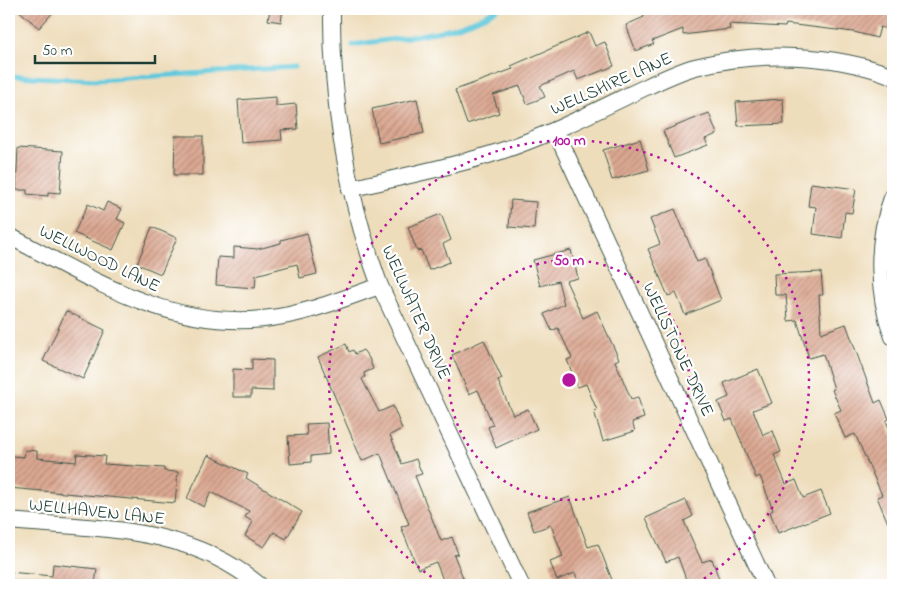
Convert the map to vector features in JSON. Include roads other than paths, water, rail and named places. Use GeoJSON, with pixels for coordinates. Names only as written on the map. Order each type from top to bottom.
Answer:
{"type":"FeatureCollection","features":[{"type":"Feature","properties":{"kind":"street","name":"WELLWATER DRIVE"},"geometry":{"type":"LineString","coordinates":[[332,9],[337,112],[350,189],[362,233],[380,286],[521,585]]}},
{"type":"Feature","properties":{"kind":"street","name":"WELLSHIRE LANE"},"geometry":{"type":"LineString","coordinates":[[350,189],[485,155],[555,130],[694,67],[760,58],[819,60],[853,64],[893,76]]}},
{"type":"Feature","properties":{"kind":"street","name":"WELLSTONE DRIVE"},"geometry":{"type":"LineString","coordinates":[[555,130],[766,585]]}},
{"type":"Feature","properties":{"kind":"street"},"geometry":{"type":"LineString","coordinates":[[893,195],[884,228],[880,260],[882,295],[893,337]]}},
{"type":"Feature","properties":{"kind":"street","name":"WELLWOOD LANE"},"geometry":{"type":"LineString","coordinates":[[9,236],[129,298],[169,312],[192,317],[237,320],[270,319],[311,310],[380,286]]}},
{"type":"Feature","properties":{"kind":"street","name":"WELLHAVEN LANE"},"geometry":{"type":"LineString","coordinates":[[9,521],[139,533],[174,540],[224,560],[259,585]]}},
{"type":"Feature","properties":{"kind":"waterway"},"geometry":{"type":"LineString","coordinates":[[353,45],[445,30],[480,18],[497,9]]}},
{"type":"Feature","properties":{"kind":"waterway"},"geometry":{"type":"LineString","coordinates":[[9,76],[97,80],[294,67]]}}]}
